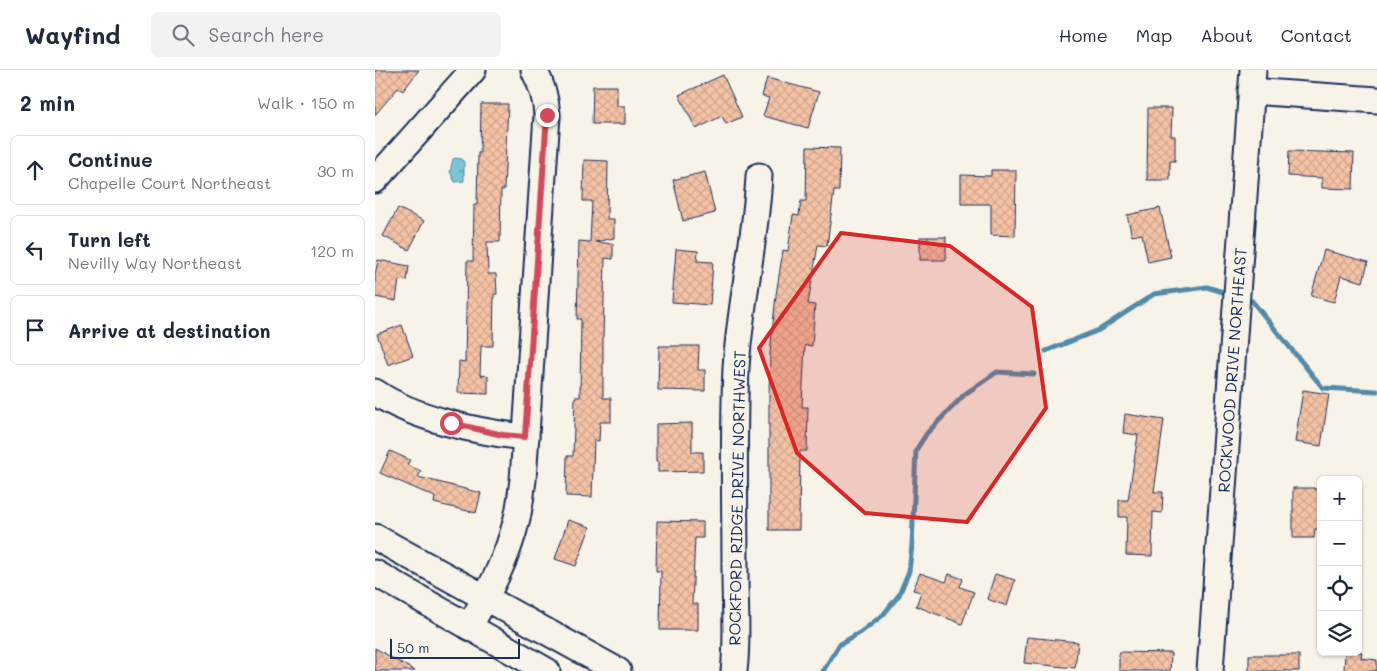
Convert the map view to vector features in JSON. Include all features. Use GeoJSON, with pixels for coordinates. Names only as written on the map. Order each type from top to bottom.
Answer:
{"type":"FeatureCollection","features":[{"type":"Feature","properties":{"kind":"street"},"geometry":{"type":"LineString","coordinates":[[375,180],[473,70]]}},
{"type":"Feature","properties":{"kind":"street"},"geometry":{"type":"LineString","coordinates":[[469,627],[499,573],[510,545],[518,517],[523,480],[547,115],[546,98],[542,84],[534,70]]}},
{"type":"Feature","properties":{"kind":"street"},"geometry":{"type":"LineString","coordinates":[[1252,81],[1377,100]]}},
{"type":"Feature","properties":{"kind":"street","name":"ROCKWOOD DRIVE NORTHEAST"},"geometry":{"type":"LineString","coordinates":[[1210,671],[1252,81]]}},
{"type":"Feature","properties":{"kind":"street","name":"ROCKFORD RIDGE DRIVE NORTHWEST"},"geometry":{"type":"LineString","coordinates":[[734,671],[734,443],[737,367],[740,323],[757,209],[759,176]]}},
{"type":"Feature","properties":{"kind":"street"},"geometry":{"type":"LineString","coordinates":[[375,392],[405,409],[451,423],[503,435],[525,437]]}},
{"type":"Feature","properties":{"kind":"street"},"geometry":{"type":"LineString","coordinates":[[375,537],[618,671]]}},
{"type":"Feature","properties":{"kind":"street"},"geometry":{"type":"LineString","coordinates":[[375,573],[547,671]]}},
{"type":"Feature","properties":{"kind":"highlighted area"},"geometry":{"type":"Polygon","coordinates":[[[841,233],[950,246],[1032,307],[1046,408],[967,522],[865,513],[797,453],[759,348],[841,233]]]}},
{"type":"Feature","properties":{"kind":"water"},"geometry":{"type":"Polygon","coordinates":[[[453,159],[462,159],[464,163],[464,181],[455,182],[450,172],[453,159]]]}},
{"type":"Feature","properties":{"kind":"building"},"geometry":{"type":"Polygon","coordinates":[[[375,70],[419,70],[403,91],[398,88],[375,115],[375,70]]]}},
{"type":"Feature","properties":{"kind":"building"},"geometry":{"type":"Polygon","coordinates":[[[723,75],[742,117],[726,124],[722,116],[696,129],[679,95],[723,75]]]}},
{"type":"Feature","properties":{"kind":"building"},"geometry":{"type":"Polygon","coordinates":[[[767,78],[819,92],[808,128],[763,116],[769,98],[762,96],[767,78]]]}},
{"type":"Feature","properties":{"kind":"building"},"geometry":{"type":"Polygon","coordinates":[[[593,86],[617,86],[617,106],[625,106],[625,124],[592,124],[593,86]]]}},
{"type":"Feature","properties":{"kind":"building"},"geometry":{"type":"Polygon","coordinates":[[[481,104],[508,104],[504,190],[501,190],[500,242],[487,242],[488,274],[496,274],[497,294],[494,294],[493,346],[481,346],[480,375],[488,376],[488,394],[458,393],[459,361],[465,362],[467,261],[473,261],[474,205],[477,205],[481,104]]]}},
{"type":"Feature","properties":{"kind":"building"},"geometry":{"type":"Polygon","coordinates":[[[1148,108],[1172,108],[1171,136],[1175,136],[1175,161],[1170,161],[1170,180],[1147,180],[1148,108]]]}},
{"type":"Feature","properties":{"kind":"building"},"geometry":{"type":"Polygon","coordinates":[[[807,147],[840,148],[839,191],[834,191],[827,246],[818,245],[808,304],[815,305],[812,346],[805,345],[802,407],[808,407],[807,451],[800,451],[799,530],[769,530],[770,353],[783,250],[788,251],[793,215],[799,216],[801,201],[806,201],[807,147]]]}},
{"type":"Feature","properties":{"kind":"building"},"geometry":{"type":"Polygon","coordinates":[[[1289,151],[1354,153],[1353,189],[1322,188],[1322,178],[1288,176],[1289,151]]]}},
{"type":"Feature","properties":{"kind":"building"},"geometry":{"type":"Polygon","coordinates":[[[584,160],[608,161],[607,219],[614,219],[614,238],[595,242],[613,244],[613,259],[605,258],[603,339],[603,398],[611,398],[611,422],[600,422],[599,441],[594,440],[592,497],[566,496],[567,456],[573,456],[575,397],[580,397],[581,319],[577,319],[579,241],[590,242],[592,201],[583,201],[584,160]]]}},
{"type":"Feature","properties":{"kind":"building"},"geometry":{"type":"Polygon","coordinates":[[[991,170],[1016,170],[1015,236],[991,235],[991,204],[961,204],[961,175],[991,176],[991,170]]]}},
{"type":"Feature","properties":{"kind":"building"},"geometry":{"type":"Polygon","coordinates":[[[705,172],[715,213],[683,221],[673,180],[705,172]]]}},
{"type":"Feature","properties":{"kind":"building"},"geometry":{"type":"Polygon","coordinates":[[[398,208],[424,221],[409,250],[383,236],[398,208]]]}},
{"type":"Feature","properties":{"kind":"building"},"geometry":{"type":"Polygon","coordinates":[[[1160,208],[1171,257],[1148,262],[1142,234],[1132,236],[1127,215],[1160,208]]]}},
{"type":"Feature","properties":{"kind":"building"},"geometry":{"type":"Polygon","coordinates":[[[920,237],[946,237],[946,260],[920,260],[920,237]]]}},
{"type":"Feature","properties":{"kind":"building"},"geometry":{"type":"Polygon","coordinates":[[[676,249],[698,251],[697,261],[713,262],[710,305],[672,302],[676,249]]]}},
{"type":"Feature","properties":{"kind":"building"},"geometry":{"type":"Polygon","coordinates":[[[1324,250],[1368,262],[1363,282],[1341,276],[1334,302],[1311,296],[1324,250]]]}},
{"type":"Feature","properties":{"kind":"building"},"geometry":{"type":"Polygon","coordinates":[[[378,260],[409,266],[407,281],[399,280],[396,301],[375,297],[375,275],[378,260]]]}},
{"type":"Feature","properties":{"kind":"building"},"geometry":{"type":"Polygon","coordinates":[[[402,325],[413,356],[388,365],[377,334],[402,325]]]}},
{"type":"Feature","properties":{"kind":"building"},"geometry":{"type":"Polygon","coordinates":[[[659,346],[699,346],[698,370],[705,370],[705,391],[658,390],[659,346]]]}},
{"type":"Feature","properties":{"kind":"building"},"geometry":{"type":"Polygon","coordinates":[[[1303,390],[1329,394],[1321,446],[1295,442],[1303,390]]]}},
{"type":"Feature","properties":{"kind":"building"},"geometry":{"type":"Polygon","coordinates":[[[1125,414],[1164,420],[1154,492],[1163,492],[1162,513],[1153,512],[1152,556],[1126,555],[1127,517],[1119,517],[1119,500],[1128,500],[1138,435],[1123,433],[1125,414]]]}},
{"type":"Feature","properties":{"kind":"building"},"geometry":{"type":"Polygon","coordinates":[[[692,423],[692,452],[703,452],[703,471],[658,472],[658,462],[656,462],[656,424],[692,423]]]}},
{"type":"Feature","properties":{"kind":"building"},"geometry":{"type":"Polygon","coordinates":[[[390,451],[410,460],[407,465],[421,471],[418,477],[481,493],[476,513],[434,503],[435,497],[380,473],[390,451]]]}},
{"type":"Feature","properties":{"kind":"building"},"geometry":{"type":"Polygon","coordinates":[[[1293,488],[1317,489],[1317,529],[1315,529],[1314,538],[1293,538],[1293,488]]]}},
{"type":"Feature","properties":{"kind":"building"},"geometry":{"type":"Polygon","coordinates":[[[568,520],[590,527],[576,566],[555,559],[568,520]]]}},
{"type":"Feature","properties":{"kind":"building"},"geometry":{"type":"Polygon","coordinates":[[[657,521],[703,522],[703,538],[695,538],[692,604],[698,604],[698,630],[660,630],[661,571],[656,571],[657,521]]]}},
{"type":"Feature","properties":{"kind":"building"},"geometry":{"type":"Polygon","coordinates":[[[920,573],[946,582],[949,574],[963,579],[960,587],[974,592],[962,624],[916,606],[921,592],[913,590],[920,573]]]}},
{"type":"Feature","properties":{"kind":"building"},"geometry":{"type":"Polygon","coordinates":[[[995,574],[1015,580],[1007,606],[987,599],[995,574]]]}},
{"type":"Feature","properties":{"kind":"building"},"geometry":{"type":"Polygon","coordinates":[[[1027,637],[1078,642],[1075,668],[1024,663],[1027,637]]]}},
{"type":"Feature","properties":{"kind":"building"},"geometry":{"type":"Polygon","coordinates":[[[375,648],[415,671],[375,671],[375,648]]]}},
{"type":"Feature","properties":{"kind":"building"},"geometry":{"type":"Polygon","coordinates":[[[1119,652],[1171,653],[1170,671],[1119,671],[1119,652]]]}},
{"type":"Feature","properties":{"kind":"building"},"geometry":{"type":"Polygon","coordinates":[[[1249,655],[1299,655],[1299,671],[1249,671],[1249,655]]]}},
{"type":"Feature","properties":{"kind":"building"},"geometry":{"type":"Polygon","coordinates":[[[1345,656],[1361,656],[1361,658],[1377,660],[1377,671],[1344,671],[1345,656]]]}},
{"type":"Feature","properties":{"kind":"waterway"},"geometry":{"type":"LineString","coordinates":[[1046,351],[1099,330],[1154,294],[1207,287],[1223,292]]}},
{"type":"Feature","properties":{"kind":"waterway"},"geometry":{"type":"LineString","coordinates":[[1252,301],[1323,388],[1377,391]]}},
{"type":"Feature","properties":{"kind":"waterway"},"geometry":{"type":"LineString","coordinates":[[823,671],[839,645],[861,632],[883,615],[899,595],[909,571],[916,450],[927,433],[965,394],[997,372],[1034,374]]}},
{"type":"Feature","properties":{"kind":"route"},"geometry":{"type":"LineString","coordinates":[[451,423],[503,435],[525,437],[547,115]]}}]}
